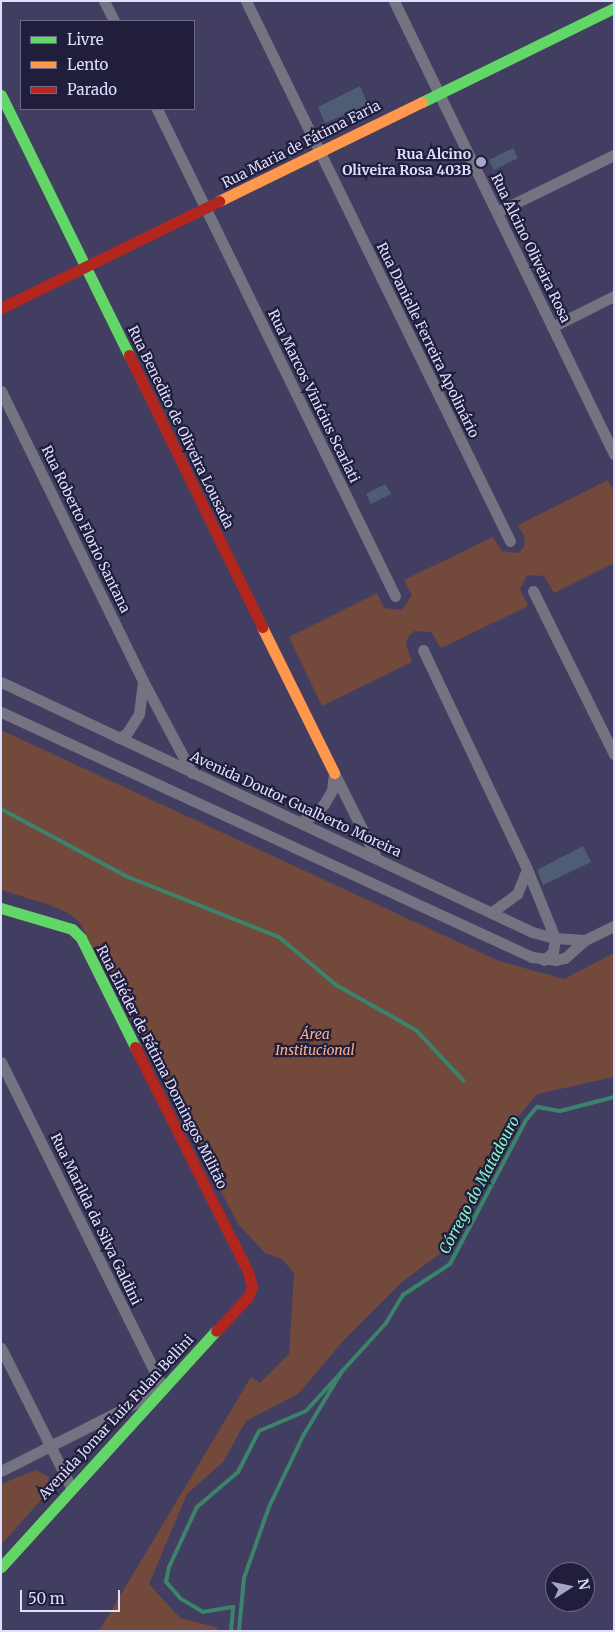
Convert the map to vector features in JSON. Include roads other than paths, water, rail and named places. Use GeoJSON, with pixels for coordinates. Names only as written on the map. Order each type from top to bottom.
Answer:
{"type":"FeatureCollection","features":[{"type":"Feature","properties":{"kind":"street"},"geometry":{"type":"LineString","coordinates":[[104,1],[114,20]]}},
{"type":"Feature","properties":{"kind":"street","name":"Rua Danielle Ferreira Apolinário"},"geometry":{"type":"LineString","coordinates":[[246,1],[510,541]]}},
{"type":"Feature","properties":{"kind":"street","name":"Rua Alcino Oliveira Rosa"},"geometry":{"type":"LineString","coordinates":[[394,1],[612,448]]}},
{"type":"Feature","properties":{"kind":"street","name":"Rua Maria de Fátima Faria"},"geometry":{"type":"LineString","coordinates":[[1,308],[614,8]]}},
{"type":"Feature","properties":{"kind":"street","name":"Rua Benedito de Oliveira Lousada"},"geometry":{"type":"LineString","coordinates":[[1,95],[375,855]]}},
{"type":"Feature","properties":{"kind":"street","name":"Rua Marcos Vinícius Scarlati"},"geometry":{"type":"LineString","coordinates":[[157,110],[396,596]]}},
{"type":"Feature","properties":{"kind":"street"},"geometry":{"type":"LineString","coordinates":[[497,212],[614,155]]}},
{"type":"Feature","properties":{"kind":"street"},"geometry":{"type":"LineString","coordinates":[[552,326],[614,296]]}},
{"type":"Feature","properties":{"kind":"street","name":"Rua Roberto Florio Santana"},"geometry":{"type":"LineString","coordinates":[[1,391],[144,681],[192,773]]}},
{"type":"Feature","properties":{"kind":"street"},"geometry":{"type":"LineString","coordinates":[[533,591],[614,754]]}},
{"type":"Feature","properties":{"kind":"street"},"geometry":{"type":"LineString","coordinates":[[423,650],[527,869],[555,938],[553,952],[544,960]]}},
{"type":"Feature","properties":{"kind":"street"},"geometry":{"type":"LineString","coordinates":[[119,738],[127,733],[139,714],[144,681]]}},
{"type":"Feature","properties":{"kind":"street","name":"Avenida Doutor Gualberto Moreira"},"geometry":{"type":"LineString","coordinates":[[1,682],[192,773],[375,855],[532,932],[555,938],[585,940]]}},
{"type":"Feature","properties":{"kind":"street"},"geometry":{"type":"LineString","coordinates":[[1,712],[503,944],[544,960],[556,960],[572,954],[585,940],[614,926]]}},
{"type":"Feature","properties":{"kind":"street"},"geometry":{"type":"LineString","coordinates":[[300,822],[314,815],[324,804],[332,790],[334,773]]}},
{"type":"Feature","properties":{"kind":"street"},"geometry":{"type":"LineString","coordinates":[[492,912],[517,894],[527,869]]}},
{"type":"Feature","properties":{"kind":"street","name":"Rua Eliéder de Fátima Domingos Militão"},"geometry":{"type":"LineString","coordinates":[[1,908],[72,929],[80,938],[248,1272],[252,1287]]}},
{"type":"Feature","properties":{"kind":"street"},"geometry":{"type":"LineString","coordinates":[[571,939],[565,948],[572,954]]}},
{"type":"Feature","properties":{"kind":"street","name":"Rua Marilda da Silva Galdini"},"geometry":{"type":"LineString","coordinates":[[1,1062],[163,1388]]}},
{"type":"Feature","properties":{"kind":"street","name":"Avenida Jomar Luiz Fulan Bellini"},"geometry":{"type":"LineString","coordinates":[[1,1567],[71,1487],[247,1298],[252,1287]]}},
{"type":"Feature","properties":{"kind":"street"},"geometry":{"type":"LineString","coordinates":[[1,1348],[71,1487]]}},
{"type":"Feature","properties":{"kind":"street"},"geometry":{"type":"LineString","coordinates":[[1,1470],[163,1388]]}},
{"type":"Feature","properties":{"kind":"waterway"},"geometry":{"type":"LineString","coordinates":[[1,809],[128,877],[279,937],[336,985],[416,1030],[463,1080]]}},
{"type":"Feature","properties":{"kind":"waterway","name":"Córrego do Matadouro"},"geometry":{"type":"LineString","coordinates":[[231,1631],[233,1607],[203,1612],[181,1599],[166,1582],[169,1567],[197,1507],[238,1472],[259,1431],[306,1411],[386,1323],[403,1295],[450,1264],[526,1120],[537,1107],[560,1111],[614,1097]]}},
{"type":"Feature","properties":{"kind":"waterway"},"geometry":{"type":"LineString","coordinates":[[239,1631],[244,1578],[269,1507],[303,1436],[342,1371]]}},
{"type":"Feature","properties":{"kind":"place","name":"Rua Alcino Oliveira Rosa 403B"},"geometry":{"type":"Point","coordinates":[481,162]}},
{"type":"Feature","properties":{"kind":"park label","name":"Área Institucional"},"geometry":{"type":"Point","coordinates":[315,1042]}}]}
